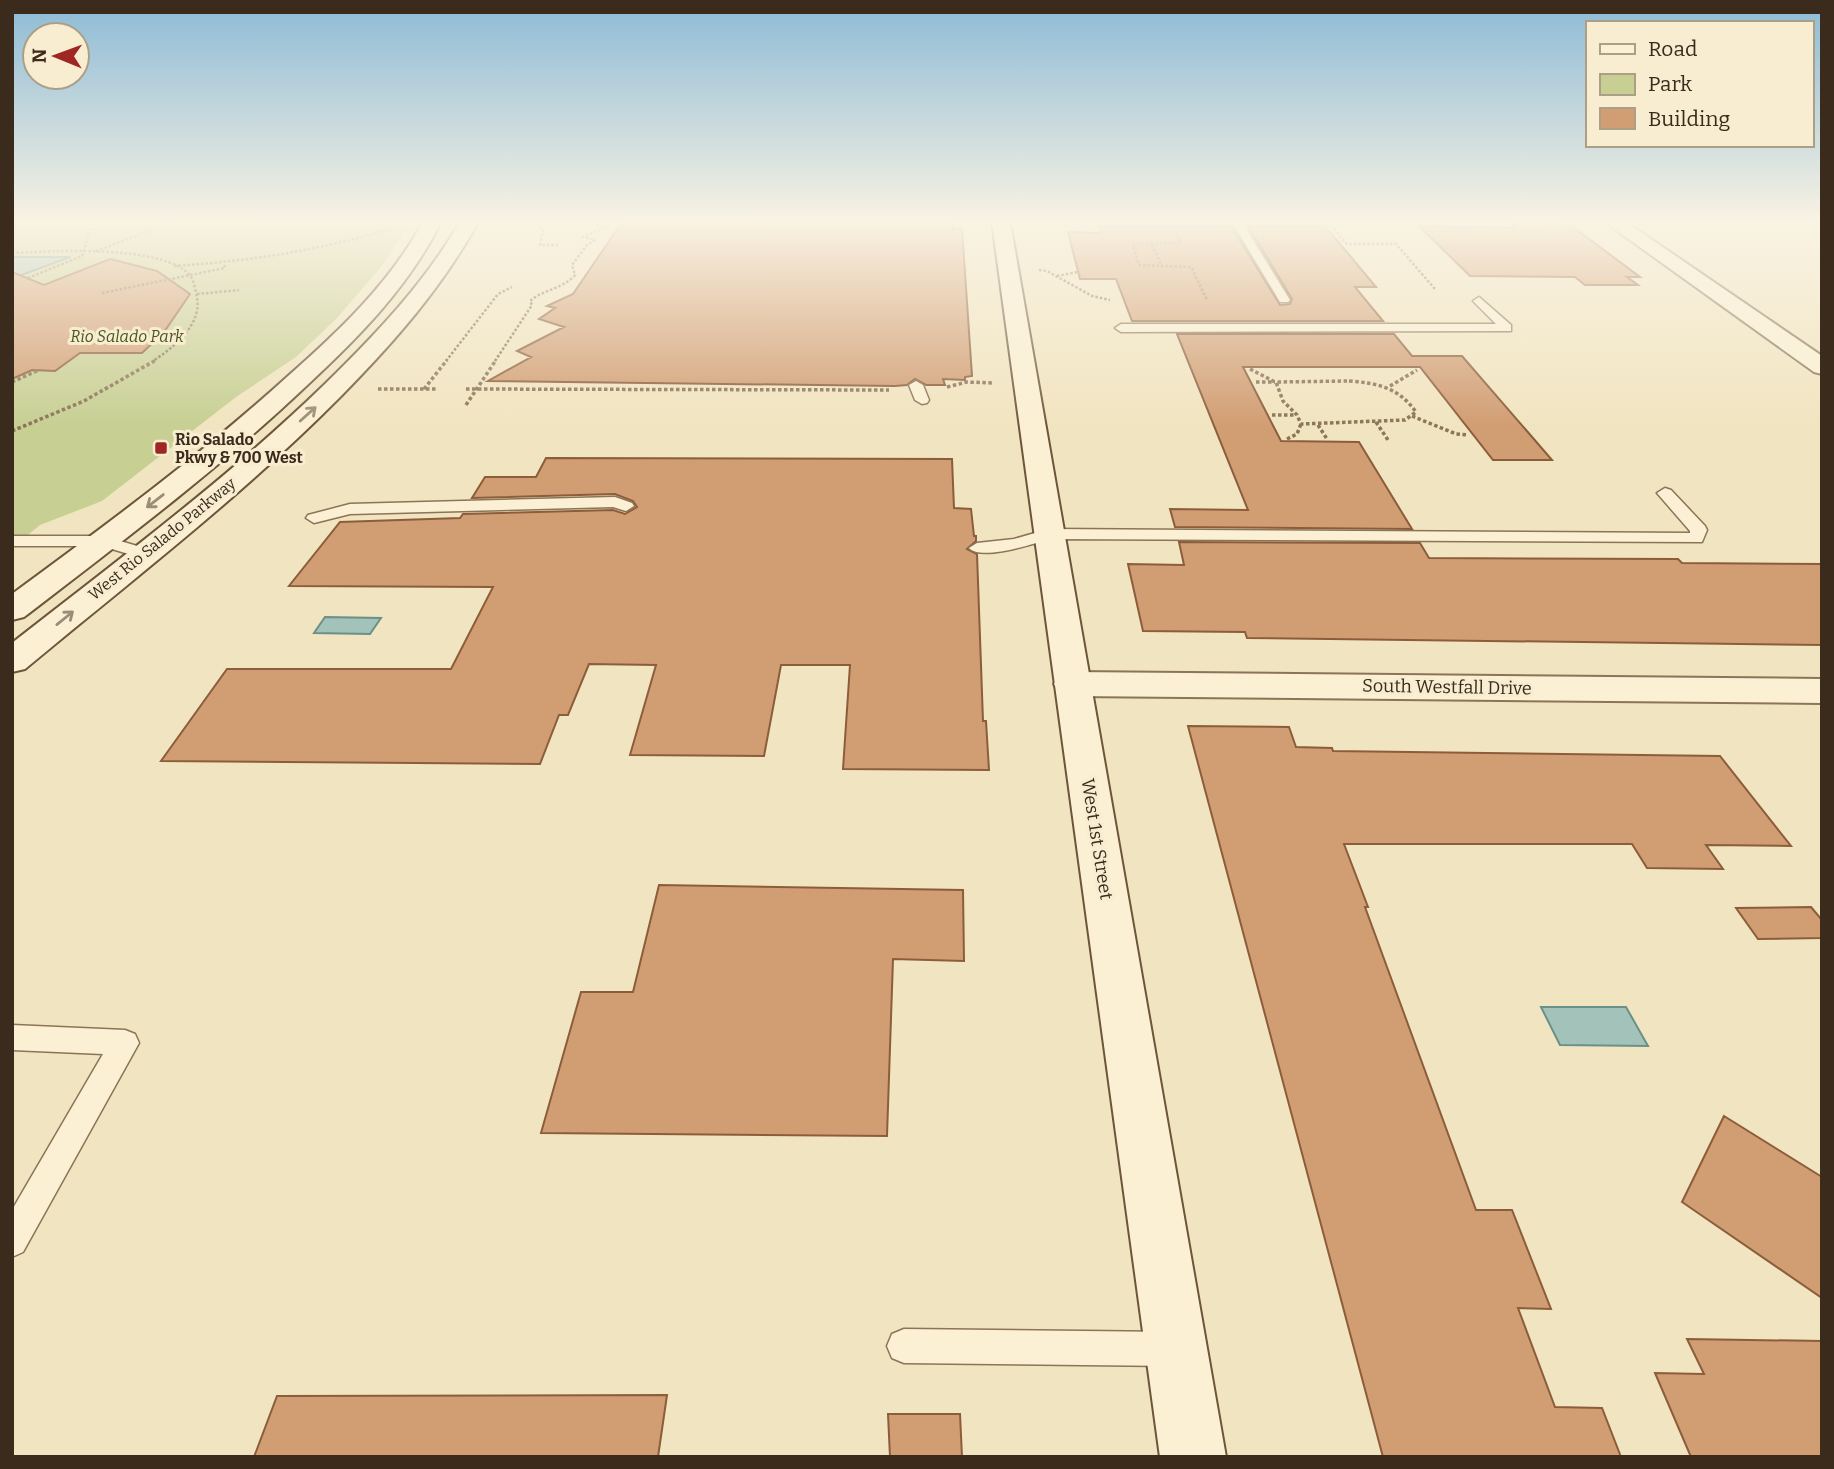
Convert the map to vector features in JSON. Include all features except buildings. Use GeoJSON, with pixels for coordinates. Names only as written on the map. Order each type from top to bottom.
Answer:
{"type":"FeatureCollection","features":[{"type":"Feature","properties":{"kind":"street","name":"West Rio Salado Parkway"},"geometry":{"type":"LineString","coordinates":[[12,610],[219,452],[340,341],[386,291]]}},
{"type":"Feature","properties":{"kind":"street","name":"West Rio Salado Parkway"},"geometry":{"type":"LineString","coordinates":[[12,661],[232,482],[328,396],[424,291]]}},
{"type":"Feature","properties":{"kind":"street","name":"West 1st Street"},"geometry":{"type":"LineString","coordinates":[[1012,291],[1193,1457]]}},
{"type":"Feature","properties":{"kind":"street"},"geometry":{"type":"LineString","coordinates":[[1712,291],[1822,367]]}},
{"type":"Feature","properties":{"kind":"street","name":"South Westfall Drive"},"geometry":{"type":"LineString","coordinates":[[1072,684],[1822,691]]}},
{"type":"Feature","properties":{"kind":"lane"},"geometry":{"type":"LineString","coordinates":[[1278,291],[1284,300]]}},
{"type":"Feature","properties":{"kind":"lane"},"geometry":{"type":"LineString","coordinates":[[1121,328],[1507,327],[1479,300]]}},
{"type":"Feature","properties":{"kind":"lane"},"geometry":{"type":"LineString","coordinates":[[977,548],[1016,544],[1049,534],[1650,540],[1696,538],[1699,530],[1665,493]]}},
{"type":"Feature","properties":{"kind":"lane"},"geometry":{"type":"LineString","coordinates":[[314,518],[350,509],[615,502],[626,506]]}},
{"type":"Feature","properties":{"kind":"lane"},"geometry":{"type":"LineString","coordinates":[[563,505],[585,512],[609,513]]}},
{"type":"Feature","properties":{"kind":"lane"},"geometry":{"type":"LineString","coordinates":[[12,541],[103,541],[145,554]]}},
{"type":"Feature","properties":{"kind":"lane"},"geometry":{"type":"LineString","coordinates":[[12,1037],[125,1043],[12,1241]]}},
{"type":"Feature","properties":{"kind":"lane"},"geometry":{"type":"LineString","coordinates":[[904,1346],[1175,1349]]}},
{"type":"Feature","properties":{"kind":"path"},"geometry":{"type":"LineString","coordinates":[[102,293],[115,291]]}},
{"type":"Feature","properties":{"kind":"path"},"geometry":{"type":"LineString","coordinates":[[12,432],[79,404],[152,362],[179,340],[195,320],[195,291]]}},
{"type":"Feature","properties":{"kind":"path"},"geometry":{"type":"LineString","coordinates":[[197,295],[234,291]]}},
{"type":"Feature","properties":{"kind":"path"},"geometry":{"type":"LineString","coordinates":[[424,389],[498,294],[505,291]]}},
{"type":"Feature","properties":{"kind":"path"},"geometry":{"type":"LineString","coordinates":[[466,405],[537,294],[546,291]]}},
{"type":"Feature","properties":{"kind":"path"},"geometry":{"type":"LineString","coordinates":[[1082,291],[1110,300]]}},
{"type":"Feature","properties":{"kind":"path"},"geometry":{"type":"LineString","coordinates":[[1202,291],[1207,300]]}},
{"type":"Feature","properties":{"kind":"path"},"geometry":{"type":"LineString","coordinates":[[1250,369],[1276,382],[1283,401],[1297,415],[1301,424],[1297,434],[1287,439]]}},
{"type":"Feature","properties":{"kind":"path"},"geometry":{"type":"LineString","coordinates":[[1389,387],[1417,369]]}},
{"type":"Feature","properties":{"kind":"path"},"geometry":{"type":"LineString","coordinates":[[12,382],[39,370]]}},
{"type":"Feature","properties":{"kind":"path"},"geometry":{"type":"LineString","coordinates":[[466,389],[918,392],[967,382],[994,383]]}},
{"type":"Feature","properties":{"kind":"path"},"geometry":{"type":"LineString","coordinates":[[1256,382],[1334,382],[1389,387],[1410,400],[1416,412],[1405,420],[1301,424]]}},
{"type":"Feature","properties":{"kind":"path"},"geometry":{"type":"LineString","coordinates":[[373,389],[436,389]]}},
{"type":"Feature","properties":{"kind":"path"},"geometry":{"type":"LineString","coordinates":[[1272,415],[1297,415]]}},
{"type":"Feature","properties":{"kind":"path"},"geometry":{"type":"LineString","coordinates":[[1411,416],[1456,434],[1468,435]]}},
{"type":"Feature","properties":{"kind":"path"},"geometry":{"type":"LineString","coordinates":[[1376,422],[1388,440]]}},
{"type":"Feature","properties":{"kind":"path"},"geometry":{"type":"LineString","coordinates":[[1318,425],[1327,439]]}},
{"type":"Feature","properties":{"kind":"green space","name":"Rio Salado Park"},"geometry":{"type":"Polygon","coordinates":[[[12,291],[361,291],[337,318],[296,357],[236,397],[102,501],[40,525],[12,548],[12,291]]]}},
{"type":"Feature","properties":{"kind":"water"},"geometry":{"type":"Polygon","coordinates":[[[325,617],[381,618],[370,634],[314,633],[325,617]]]}},
{"type":"Feature","properties":{"kind":"water"},"geometry":{"type":"Polygon","coordinates":[[[1541,1007],[1626,1007],[1648,1046],[1560,1045],[1541,1007]]]}},
{"type":"Feature","properties":{"kind":"place","name":"Rio Salado Pkwy & 700 West"},"geometry":{"type":"Point","coordinates":[161,448]}}]}
